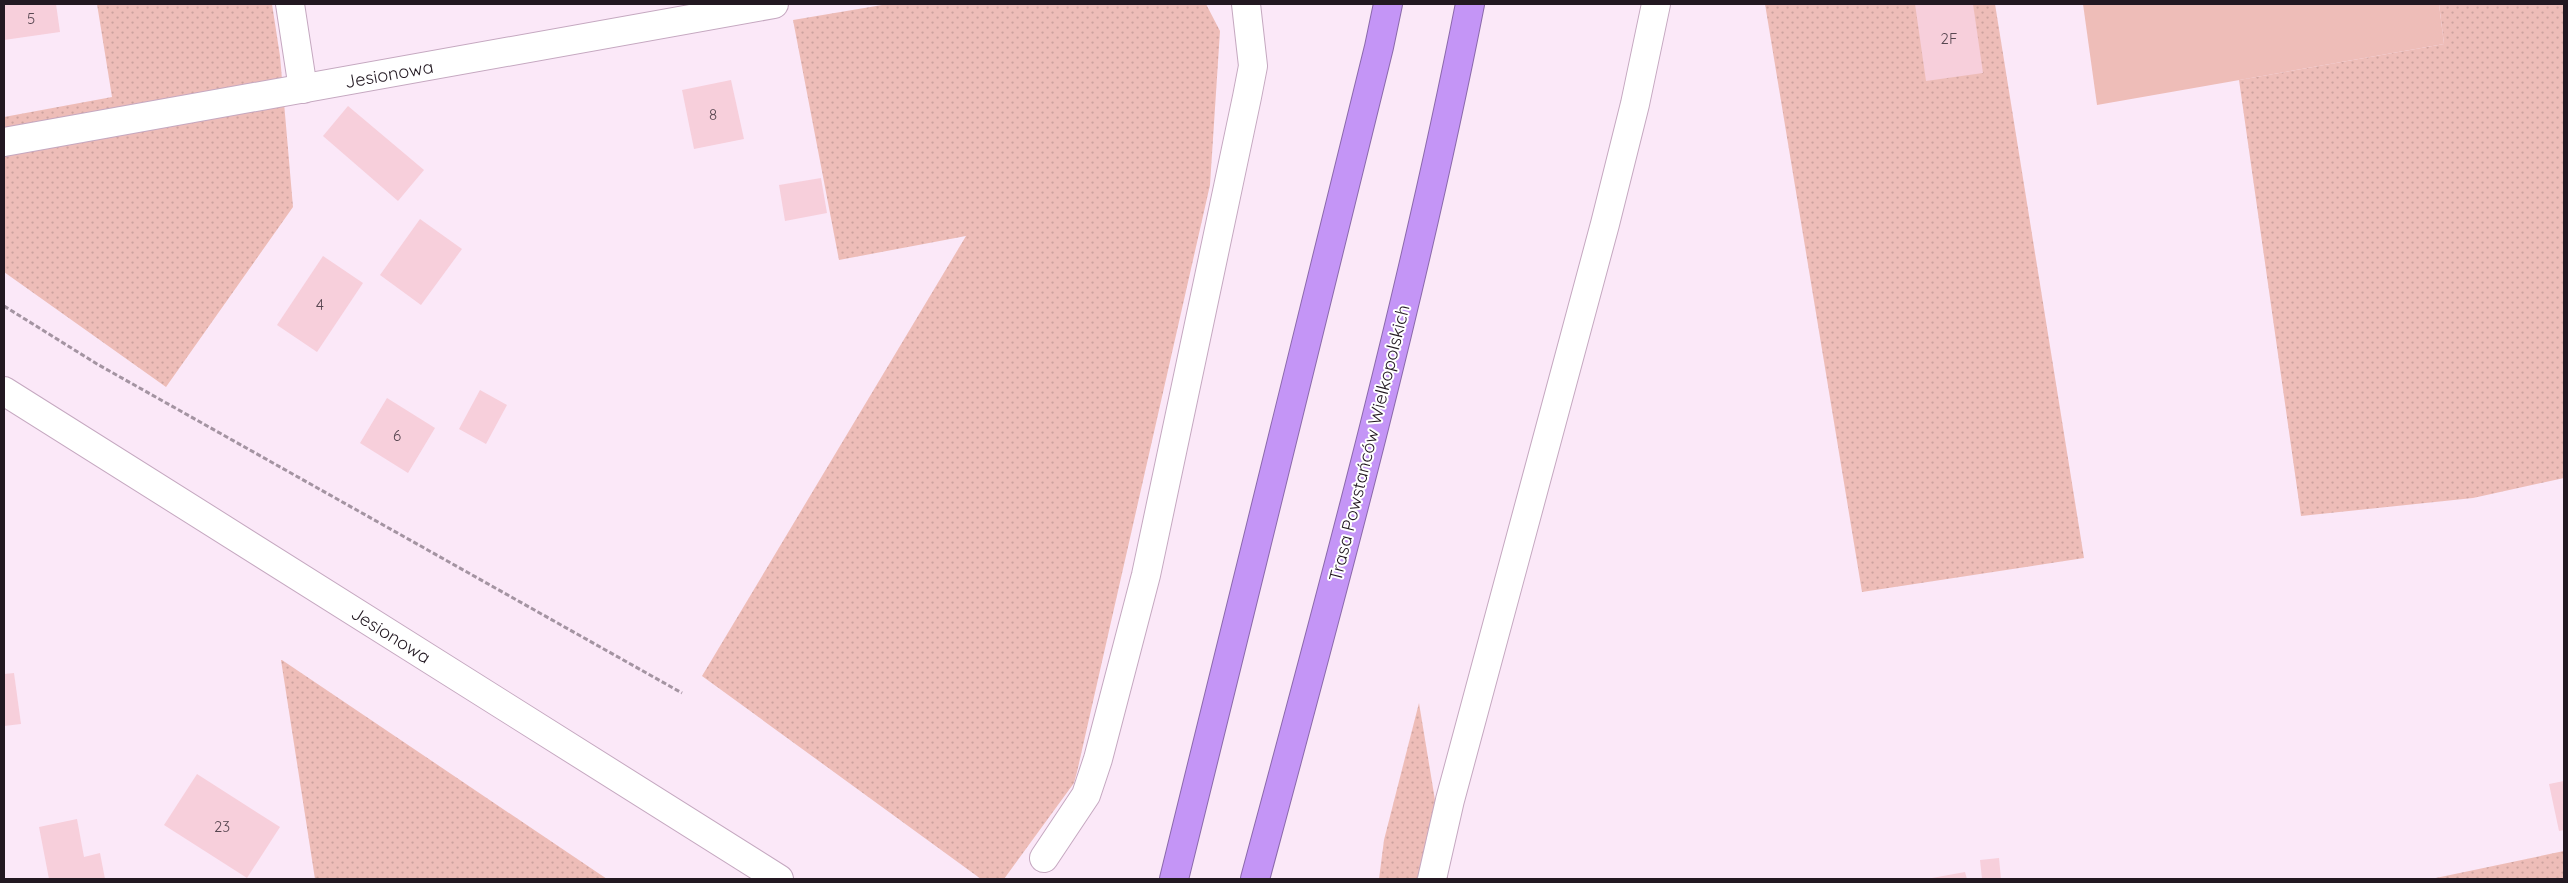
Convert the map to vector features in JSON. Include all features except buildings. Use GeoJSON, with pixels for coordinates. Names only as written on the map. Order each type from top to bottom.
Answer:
{"type":"FeatureCollection","features":[{"type":"Feature","properties":{"kind":"highway"},"geometry":{"type":"LineString","coordinates":[[1174,879],[1344,191],[1388,4]]}},
{"type":"Feature","properties":{"kind":"highway","name":"Trasa Powstańców Wielkopolskich"},"geometry":{"type":"LineString","coordinates":[[1255,879],[1358,493],[1444,132],[1470,4]]}},
{"type":"Feature","properties":{"kind":"street"},"geometry":{"type":"LineString","coordinates":[[290,4],[303,89]]}},
{"type":"Feature","properties":{"kind":"street","name":"Jesionowa"},"geometry":{"type":"LineString","coordinates":[[4,142],[774,4]]}},
{"type":"Feature","properties":{"kind":"street"},"geometry":{"type":"LineString","coordinates":[[1044,858],[1086,795],[1098,759],[1146,575],[1253,66],[1246,4]]}},
{"type":"Feature","properties":{"kind":"street"},"geometry":{"type":"LineString","coordinates":[[1432,879],[1452,791],[1608,215],[1635,104],[1656,4]]}},
{"type":"Feature","properties":{"kind":"street","name":"Jesionowa"},"geometry":{"type":"LineString","coordinates":[[4,390],[779,879]]}},
{"type":"Feature","properties":{"kind":"path"},"geometry":{"type":"LineString","coordinates":[[4,306],[98,364],[682,694]]}},
{"type":"Feature","properties":{"kind":"shaded area"},"geometry":{"type":"Polygon","coordinates":[[[97,4],[272,4],[280,56],[293,207],[166,387],[4,272],[4,117],[112,97],[97,4]]]}},
{"type":"Feature","properties":{"kind":"shaded area"},"geometry":{"type":"Polygon","coordinates":[[[888,4],[1206,4],[1220,31],[1210,185],[1077,772],[1074,783],[1004,879],[981,879],[702,676],[966,236],[839,260],[793,20],[888,4]]]}},
{"type":"Feature","properties":{"kind":"shaded area"},"geometry":{"type":"Polygon","coordinates":[[[1765,4],[1995,4],[2084,558],[1862,592],[1765,4]]]}},
{"type":"Feature","properties":{"kind":"shaded area"},"geometry":{"type":"Polygon","coordinates":[[[2083,4],[2439,4],[2444,44],[2097,105],[2083,4]]]}},
{"type":"Feature","properties":{"kind":"shaded area"},"geometry":{"type":"Polygon","coordinates":[[[2439,4],[2564,4],[2564,478],[2473,498],[2301,516],[2239,80],[2444,44],[2439,4]]]}},
{"type":"Feature","properties":{"kind":"shaded area"},"geometry":{"type":"Polygon","coordinates":[[[282,660],[607,879],[315,879],[282,660]]]}},
{"type":"Feature","properties":{"kind":"shaded area"},"geometry":{"type":"Polygon","coordinates":[[[1419,703],[1448,879],[1379,879],[1384,840],[1419,703]]]}},
{"type":"Feature","properties":{"kind":"shaded area"},"geometry":{"type":"Polygon","coordinates":[[[2564,851],[2564,879],[2431,879],[2564,851]]]}}]}
